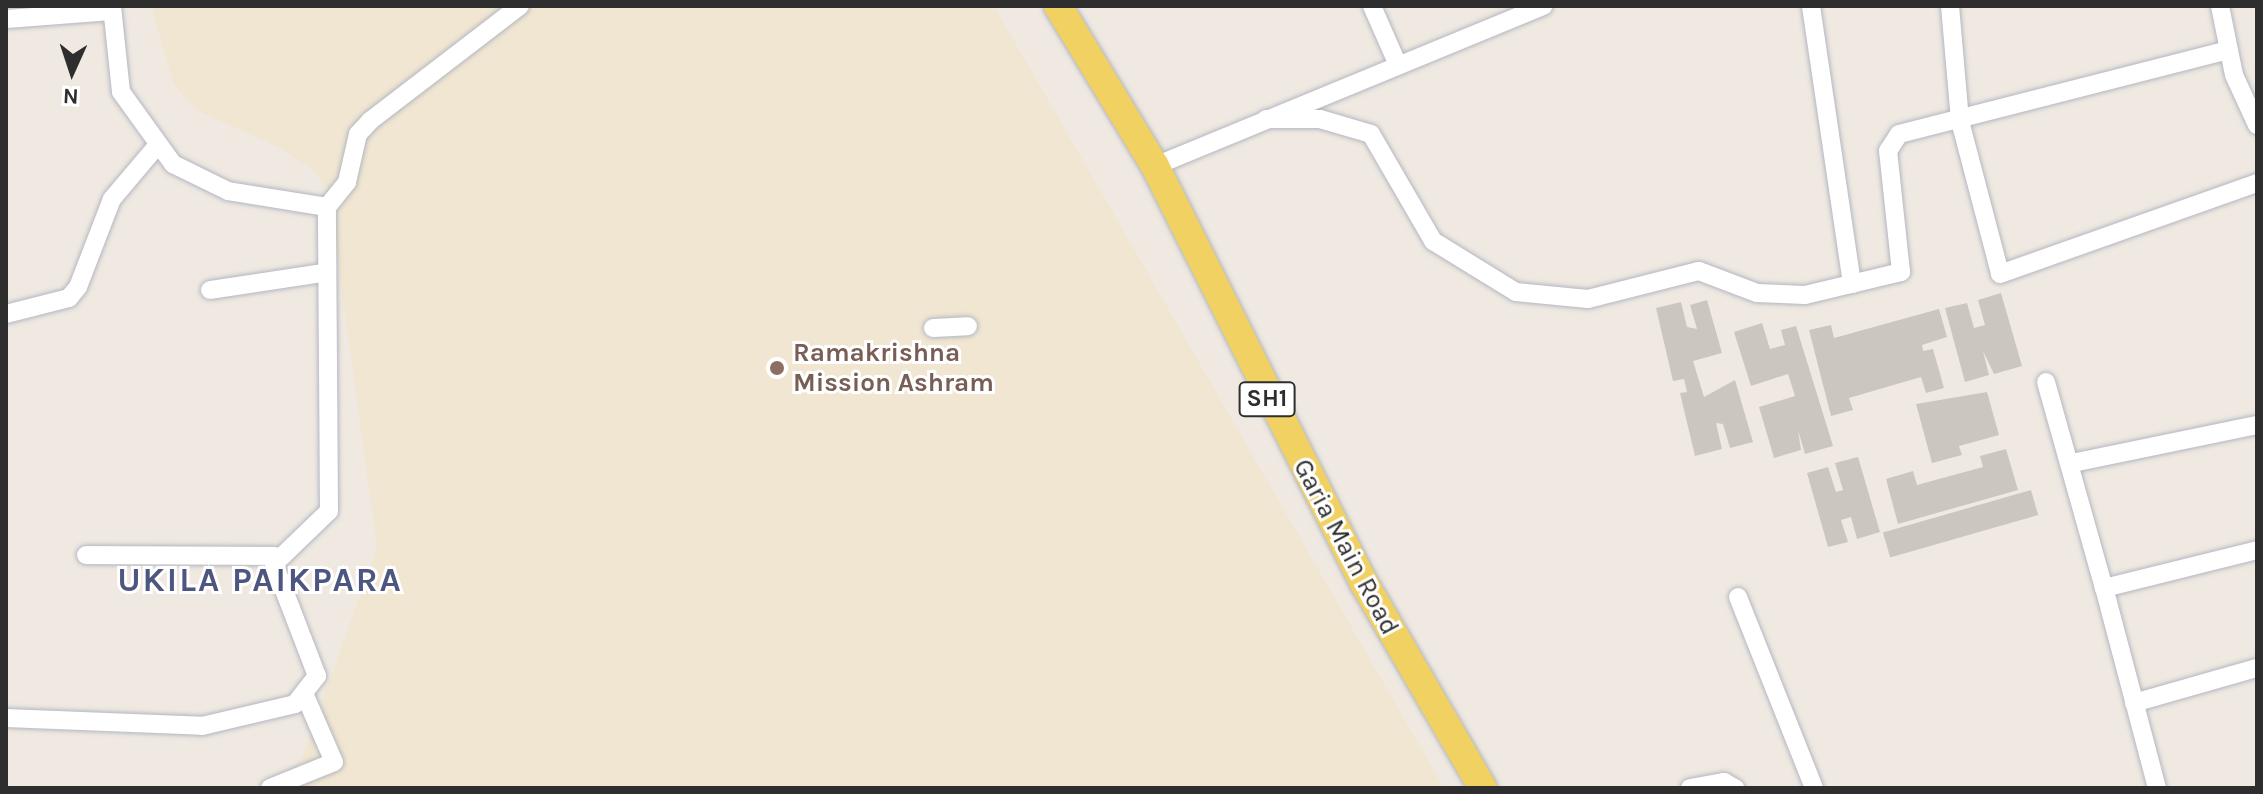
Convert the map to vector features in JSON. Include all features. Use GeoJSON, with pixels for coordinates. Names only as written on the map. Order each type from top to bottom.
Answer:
{"type":"FeatureCollection","features":[{"type":"Feature","properties":{"kind":"main road","name":"Garia Main Road"},"geometry":{"type":"LineString","coordinates":[[1058,6],[1155,166],[1364,583],[1483,788]]}},
{"type":"Feature","properties":{"kind":"street"},"geometry":{"type":"LineString","coordinates":[[86,555],[275,556],[314,533],[329,511],[323,273],[327,207],[347,182],[358,134],[370,121],[520,6]]}},
{"type":"Feature","properties":{"kind":"street"},"geometry":{"type":"LineString","coordinates":[[1372,6],[1398,65]]}},
{"type":"Feature","properties":{"kind":"street"},"geometry":{"type":"LineString","coordinates":[[1155,166],[1543,6]]}},
{"type":"Feature","properties":{"kind":"street"},"geometry":{"type":"LineString","coordinates":[[1811,6],[1852,284]]}},
{"type":"Feature","properties":{"kind":"street"},"geometry":{"type":"LineString","coordinates":[[1950,6],[1960,121],[2000,274],[2257,183]]}},
{"type":"Feature","properties":{"kind":"street"},"geometry":{"type":"LineString","coordinates":[[2220,6],[2228,50],[2257,125]]}},
{"type":"Feature","properties":{"kind":"street"},"geometry":{"type":"LineString","coordinates":[[6,19],[110,8],[121,92],[156,147],[173,164],[228,191],[327,207]]}},
{"type":"Feature","properties":{"kind":"street"},"geometry":{"type":"LineString","coordinates":[[1266,119],[1320,119],[1371,134],[1433,241],[1516,292],[1588,299],[1699,271],[1779,296],[1901,272],[1891,142],[2228,50]]}},
{"type":"Feature","properties":{"kind":"street"},"geometry":{"type":"LineString","coordinates":[[6,314],[69,298],[78,287],[112,199],[156,147]]}},
{"type":"Feature","properties":{"kind":"street"},"geometry":{"type":"LineString","coordinates":[[210,290],[323,273]]}},
{"type":"Feature","properties":{"kind":"street"},"geometry":{"type":"LineString","coordinates":[[933,328],[968,326]]}},
{"type":"Feature","properties":{"kind":"street"},"geometry":{"type":"LineString","coordinates":[[2046,382],[2072,463],[2157,788]]}},
{"type":"Feature","properties":{"kind":"street"},"geometry":{"type":"LineString","coordinates":[[2072,463],[2257,425]]}},
{"type":"Feature","properties":{"kind":"street"},"geometry":{"type":"LineString","coordinates":[[2104,588],[2257,550]]}},
{"type":"Feature","properties":{"kind":"street"},"geometry":{"type":"LineString","coordinates":[[6,718],[182,727],[306,698],[315,688],[316,660],[275,556]]}},
{"type":"Feature","properties":{"kind":"street"},"geometry":{"type":"LineString","coordinates":[[1738,597],[1814,788]]}},
{"type":"Feature","properties":{"kind":"street"},"geometry":{"type":"LineString","coordinates":[[2134,703],[2257,668]]}},
{"type":"Feature","properties":{"kind":"street"},"geometry":{"type":"LineString","coordinates":[[270,788],[334,762],[306,698]]}},
{"type":"Feature","properties":{"kind":"street"},"geometry":{"type":"LineString","coordinates":[[1690,788],[1724,782],[1735,788]]}},
{"type":"Feature","properties":{"kind":"shaded area","name":"Ramakrishna Mission Ashram"},"geometry":{"type":"Polygon","coordinates":[[[151,6],[994,6],[1444,788],[267,788],[302,759],[377,547],[328,189],[312,169],[278,147],[196,110],[174,85],[151,6]]]}},
{"type":"Feature","properties":{"kind":"building"},"geometry":{"type":"Polygon","coordinates":[[[2001,293],[2022,366],[1994,374],[1983,351],[1989,375],[1965,382],[1945,308],[1967,303],[1974,328],[1985,325],[1978,300],[2001,293]]]}},
{"type":"Feature","properties":{"kind":"building"},"geometry":{"type":"Polygon","coordinates":[[[1707,300],[1722,353],[1693,361],[1704,397],[1735,380],[1753,442],[1730,448],[1723,424],[1716,423],[1722,449],[1695,456],[1680,393],[1687,392],[1684,379],[1673,381],[1656,308],[1681,302],[1687,327],[1697,329],[1690,305],[1707,300]]]}},
{"type":"Feature","properties":{"kind":"building"},"geometry":{"type":"Polygon","coordinates":[[[1939,309],[1947,337],[1922,345],[1923,351],[1933,349],[1944,388],[1926,393],[1921,377],[1849,398],[1853,410],[1831,416],[1809,330],[1831,325],[1834,338],[1939,309]]]}},
{"type":"Feature","properties":{"kind":"building"},"geometry":{"type":"Polygon","coordinates":[[[1762,323],[1770,349],[1785,345],[1781,330],[1796,326],[1833,446],[1805,454],[1798,430],[1801,450],[1774,458],[1759,407],[1795,396],[1788,374],[1751,386],[1734,332],[1762,323]]]}},
{"type":"Feature","properties":{"kind":"building"},"geometry":{"type":"Polygon","coordinates":[[[1987,392],[1999,435],[1959,446],[1962,455],[1932,463],[1916,404],[1987,392]]]}},
{"type":"Feature","properties":{"kind":"building"},"geometry":{"type":"Polygon","coordinates":[[[2006,449],[2018,490],[1898,524],[1886,479],[1913,471],[1917,485],[1983,467],[1980,456],[2006,449]]]}},
{"type":"Feature","properties":{"kind":"building"},"geometry":{"type":"Polygon","coordinates":[[[1858,457],[1880,532],[1857,539],[1851,517],[1841,520],[1848,542],[1828,547],[1807,473],[1828,467],[1836,492],[1843,490],[1835,463],[1858,457]]]}},
{"type":"Feature","properties":{"kind":"building"},"geometry":{"type":"Polygon","coordinates":[[[2031,490],[2038,515],[1890,557],[1883,532],[2031,490]]]}},
{"type":"Feature","properties":{"kind":"place","name":"Ramakrishna Mission Ashram"},"geometry":{"type":"Point","coordinates":[777,368]}},
{"type":"Feature","properties":{"kind":"district","name":"UKILA PAIKPARA"},"geometry":{"type":"Point","coordinates":[260,581]}}]}
